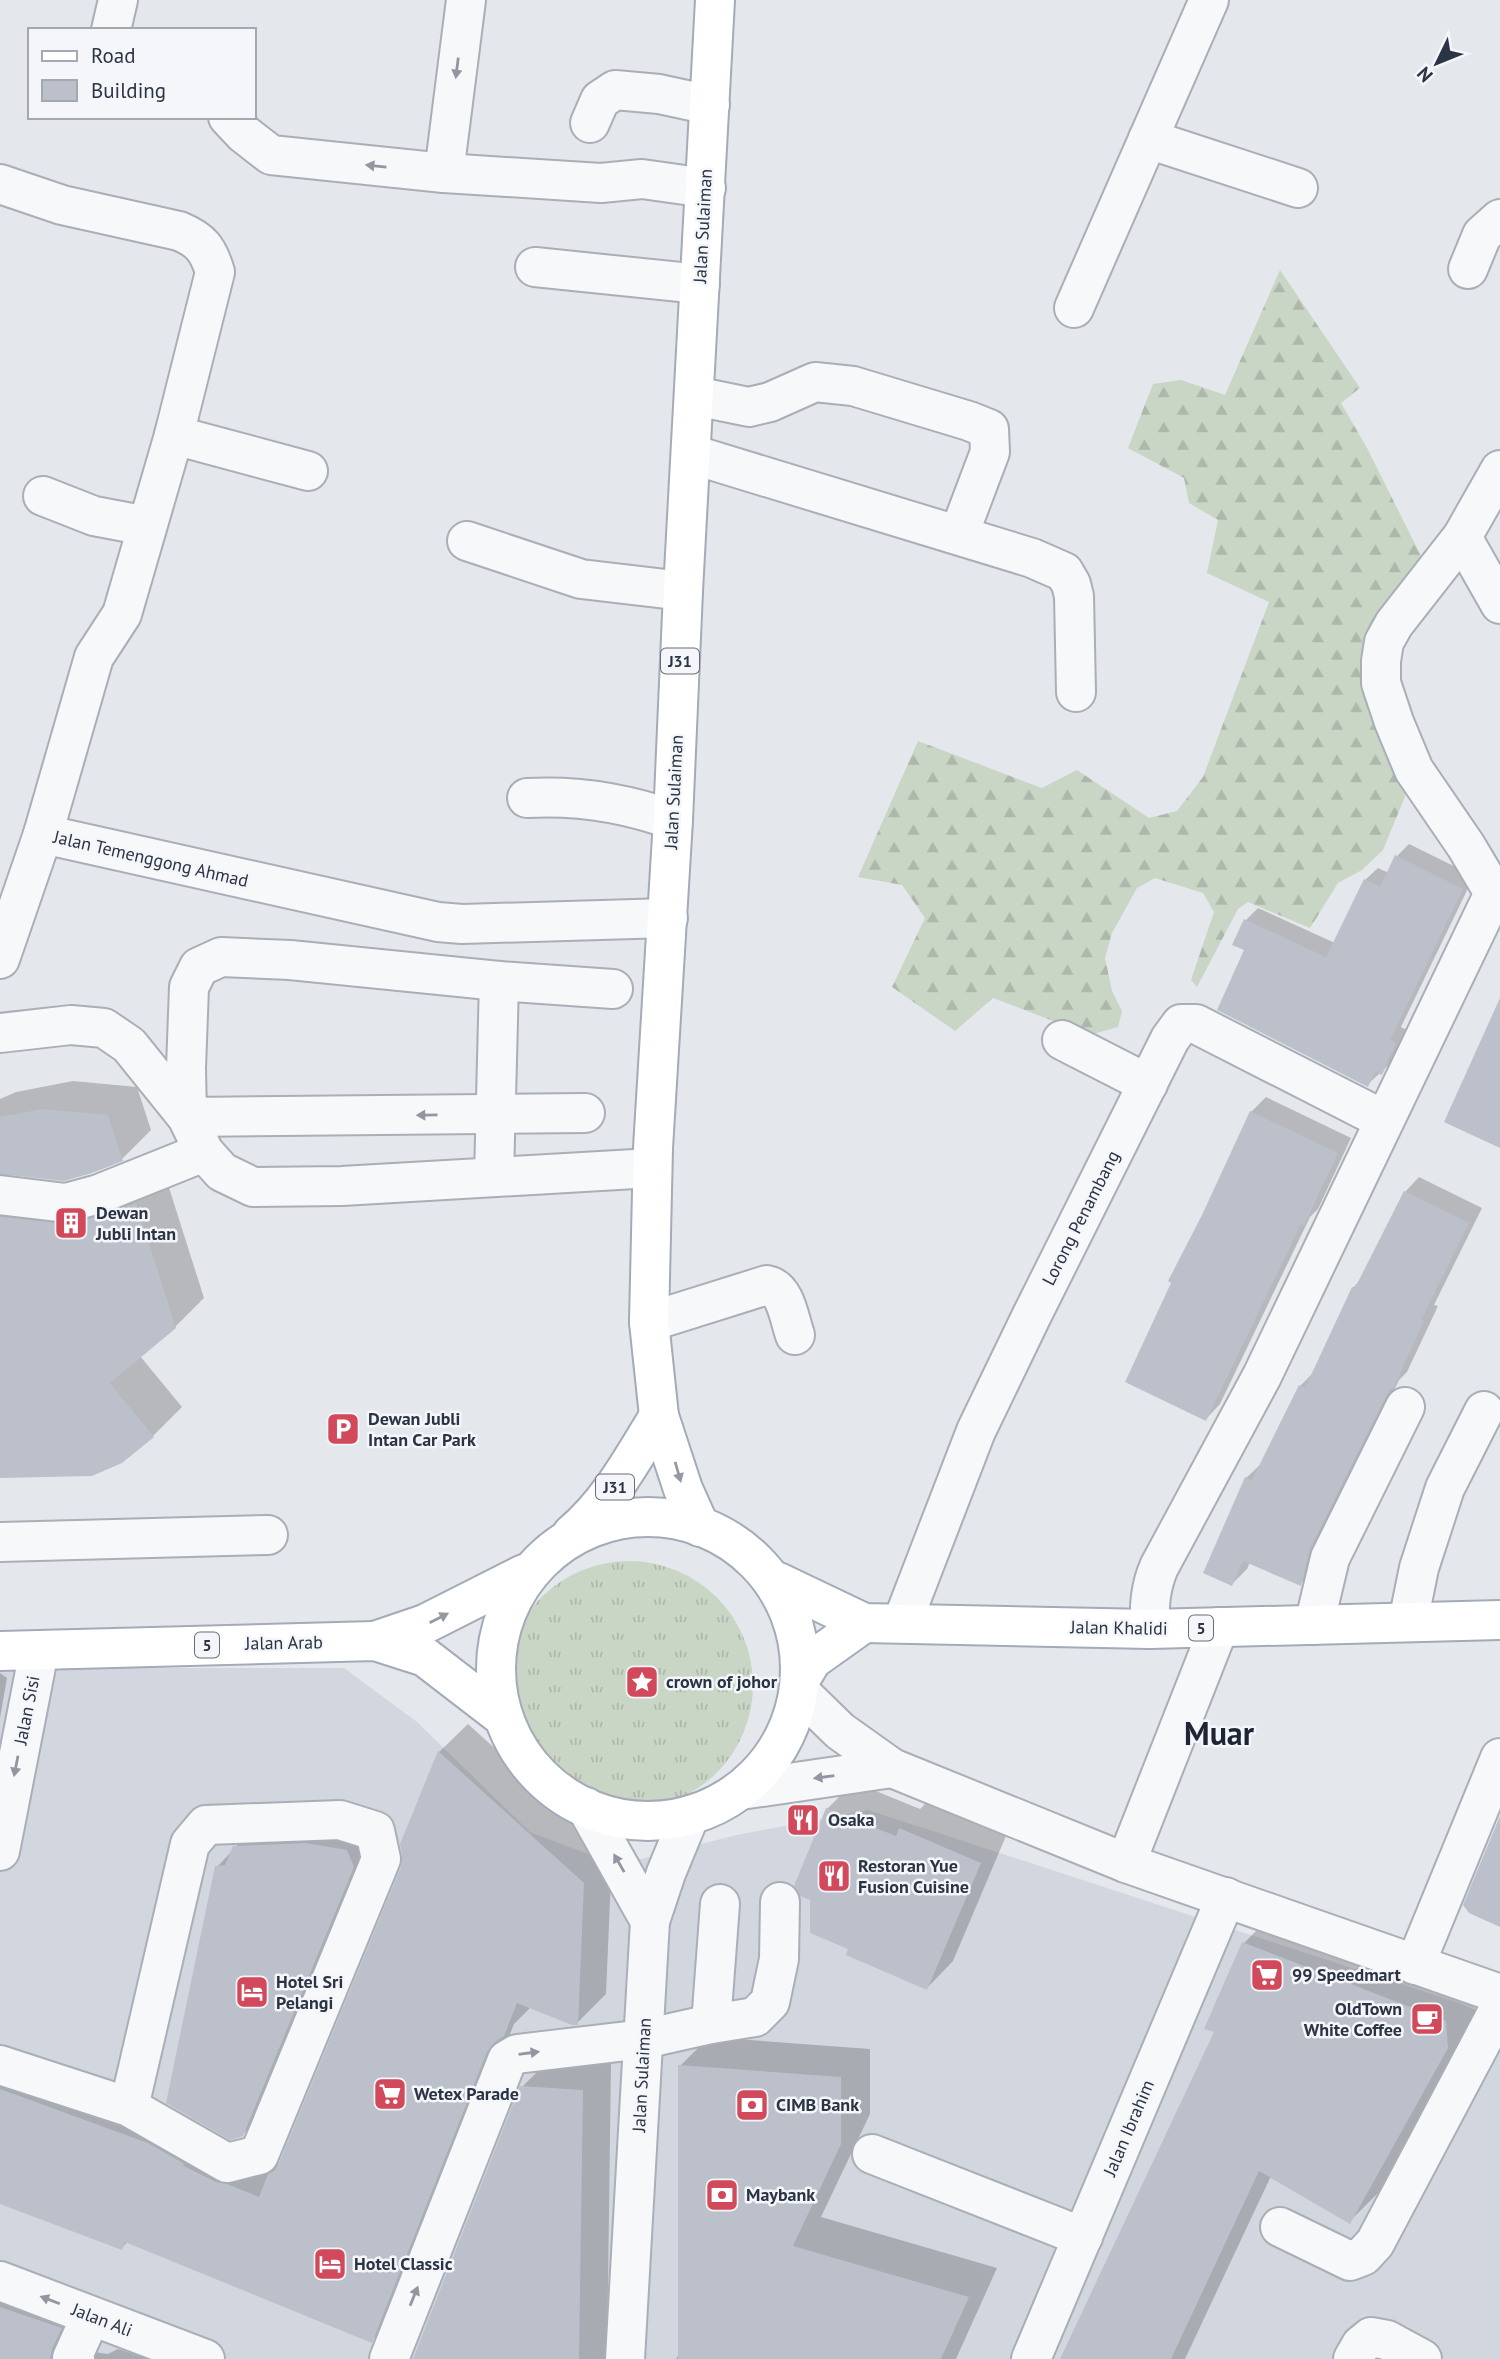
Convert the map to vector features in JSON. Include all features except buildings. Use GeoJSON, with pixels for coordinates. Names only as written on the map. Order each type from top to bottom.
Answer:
{"type":"FeatureCollection","features":[{"type":"Feature","properties":{"kind":"main road","name":"Jalan Sulaiman"},"geometry":{"type":"LineString","coordinates":[[659,1416],[649,1322],[652,1168],[673,820],[715,0]]}},
{"type":"Feature","properties":{"kind":"main road","name":"J31"},"geometry":{"type":"LineString","coordinates":[[659,1416],[683,1489],[700,1527]]}},
{"type":"Feature","properties":{"kind":"main road","name":"J31"},"geometry":{"type":"LineString","coordinates":[[556,1548],[587,1521],[615,1487],[659,1416]]}},
{"type":"Feature","properties":{"kind":"main road","name":"5"},"geometry":{"type":"LineString","coordinates":[[375,1641],[425,1624],[524,1573],[556,1548],[588,1529],[623,1519],[657,1520],[700,1527],[729,1541],[778,1582],[864,1623]]}},
{"type":"Feature","properties":{"kind":"main road"},"geometry":{"type":"LineString","coordinates":[[524,1573],[505,1606],[495,1643],[495,1680],[503,1717],[522,1754],[550,1785],[586,1807],[620,1818],[655,1821],[690,1815],[717,1805],[741,1790],[769,1763],[790,1730],[802,1684],[812,1660],[864,1623]]}},
{"type":"Feature","properties":{"kind":"main road"},"geometry":{"type":"LineString","coordinates":[[778,1582],[797,1627],[802,1684]]}},
{"type":"Feature","properties":{"kind":"main road","name":"Jalan Khalidi"},"geometry":{"type":"LineString","coordinates":[[864,1623],[1150,1629],[1500,1620]]}},
{"type":"Feature","properties":{"kind":"main road","name":"Jalan Arab"},"geometry":{"type":"LineString","coordinates":[[0,1651],[375,1641],[425,1657],[503,1717]]}},
{"type":"Feature","properties":{"kind":"street"},"geometry":{"type":"LineString","coordinates":[[111,28],[118,0]]}},
{"type":"Feature","properties":{"kind":"street"},"geometry":{"type":"LineString","coordinates":[[444,173],[466,0]]}},
{"type":"Feature","properties":{"kind":"street"},"geometry":{"type":"LineString","coordinates":[[1074,308],[1209,0]]}},
{"type":"Feature","properties":{"kind":"street"},"geometry":{"type":"LineString","coordinates":[[590,123],[600,100],[615,90],[659,94],[710,105]]}},
{"type":"Feature","properties":{"kind":"street"},"geometry":{"type":"LineString","coordinates":[[230,119],[271,155],[444,173],[601,183],[642,179],[706,196]]}},
{"type":"Feature","properties":{"kind":"street"},"geometry":{"type":"LineString","coordinates":[[1148,139],[1298,188]]}},
{"type":"Feature","properties":{"kind":"street","name":"Jalan Temenggong Ahmad"},"geometry":{"type":"LineString","coordinates":[[0,184],[62,205],[179,231],[193,237],[209,253],[215,272],[174,435],[122,614],[94,657],[43,834],[438,922],[667,918]]}},
{"type":"Feature","properties":{"kind":"street"},"geometry":{"type":"LineString","coordinates":[[1468,269],[1482,235],[1500,219]]}},
{"type":"Feature","properties":{"kind":"street"},"geometry":{"type":"LineString","coordinates":[[535,267],[700,284]]}},
{"type":"Feature","properties":{"kind":"street"},"geometry":{"type":"LineString","coordinates":[[695,396],[749,407],[770,402],[815,382],[853,386],[989,429],[990,453],[959,534]]}},
{"type":"Feature","properties":{"kind":"street"},"geometry":{"type":"LineString","coordinates":[[174,435],[308,471]]}},
{"type":"Feature","properties":{"kind":"street"},"geometry":{"type":"LineString","coordinates":[[691,454],[959,534],[1032,558],[1064,572],[1074,596],[1076,692]]}},
{"type":"Feature","properties":{"kind":"street"},"geometry":{"type":"LineString","coordinates":[[1150,1629],[1152,1585],[1159,1567],[1262,1376],[1494,893],[1414,769],[1381,683],[1381,661],[1384,642],[1394,624],[1462,537],[1500,470]]}},
{"type":"Feature","properties":{"kind":"street"},"geometry":{"type":"LineString","coordinates":[[43,496],[94,516],[147,526]]}},
{"type":"Feature","properties":{"kind":"street"},"geometry":{"type":"LineString","coordinates":[[1462,537],[1500,604]]}},
{"type":"Feature","properties":{"kind":"street"},"geometry":{"type":"LineString","coordinates":[[467,541],[581,579],[683,591]]}},
{"type":"Feature","properties":{"kind":"street"},"geometry":{"type":"LineString","coordinates":[[527,798],[556,796],[590,799],[644,810],[673,820]]}},
{"type":"Feature","properties":{"kind":"street"},"geometry":{"type":"LineString","coordinates":[[0,959],[43,834]]}},
{"type":"Feature","properties":{"kind":"street"},"geometry":{"type":"LineString","coordinates":[[187,1117],[189,987],[200,967],[221,957],[290,960],[499,981],[613,989]]}},
{"type":"Feature","properties":{"kind":"street"},"geometry":{"type":"LineString","coordinates":[[494,1177],[499,981]]}},
{"type":"Feature","properties":{"kind":"street","name":"Lorong Penambang"},"geometry":{"type":"LineString","coordinates":[[902,1623],[976,1431],[1170,1039],[1181,1024],[1196,1024],[1384,1120]]}},
{"type":"Feature","properties":{"kind":"street"},"geometry":{"type":"LineString","coordinates":[[0,1033],[71,1025],[104,1028],[129,1045],[187,1117],[204,1152],[222,1172],[253,1187],[342,1186],[652,1168]]}},
{"type":"Feature","properties":{"kind":"street"},"geometry":{"type":"LineString","coordinates":[[1062,1040],[1148,1084]]}},
{"type":"Feature","properties":{"kind":"street"},"geometry":{"type":"LineString","coordinates":[[187,1117],[585,1113]]}},
{"type":"Feature","properties":{"kind":"street"},"geometry":{"type":"LineString","coordinates":[[0,1195],[66,1203],[99,1194],[204,1152]]}},
{"type":"Feature","properties":{"kind":"street"},"geometry":{"type":"LineString","coordinates":[[649,1322],[767,1285],[780,1291],[794,1335]]}},
{"type":"Feature","properties":{"kind":"street"},"geometry":{"type":"LineString","coordinates":[[1314,1625],[1334,1547],[1405,1406]]}},
{"type":"Feature","properties":{"kind":"street"},"geometry":{"type":"LineString","coordinates":[[1408,1622],[1419,1568],[1445,1488],[1484,1411]]}},
{"type":"Feature","properties":{"kind":"street"},"geometry":{"type":"LineString","coordinates":[[0,1542],[268,1535]]}},
{"type":"Feature","properties":{"kind":"street"},"geometry":{"type":"LineString","coordinates":[[1126,1863],[1219,1627]]}},
{"type":"Feature","properties":{"kind":"street","name":"Jalan Sisi"},"geometry":{"type":"LineString","coordinates":[[0,1851],[39,1651]]}},
{"type":"Feature","properties":{"kind":"street"},"geometry":{"type":"LineString","coordinates":[[802,1684],[840,1731],[892,1768],[1126,1863],[1500,1994]]}},
{"type":"Feature","properties":{"kind":"street"},"geometry":{"type":"LineString","coordinates":[[1415,1965],[1500,1758]]}},
{"type":"Feature","properties":{"kind":"street"},"geometry":{"type":"LineString","coordinates":[[741,1790],[892,1768]]}},
{"type":"Feature","properties":{"kind":"street"},"geometry":{"type":"LineString","coordinates":[[586,1807],[650,1921]]}},
{"type":"Feature","properties":{"kind":"street"},"geometry":{"type":"LineString","coordinates":[[650,1921],[690,1815]]}},
{"type":"Feature","properties":{"kind":"street"},"geometry":{"type":"LineString","coordinates":[[0,2065],[129,2107],[227,2163],[259,2155],[381,1859],[375,1831],[340,1820],[206,1825],[190,1844],[129,2107]]}},
{"type":"Feature","properties":{"kind":"street","name":"Jalan Ibrahim"},"geometry":{"type":"LineString","coordinates":[[1031,2359],[1226,1897]]}},
{"type":"Feature","properties":{"kind":"street"},"geometry":{"type":"LineString","coordinates":[[389,2359],[507,2060],[517,2054],[644,2039],[755,2017],[770,2002],[779,1959],[780,1902]]}},
{"type":"Feature","properties":{"kind":"street"},"geometry":{"type":"LineString","coordinates":[[711,2024],[720,1904]]}},
{"type":"Feature","properties":{"kind":"street","name":"Jalan Sulaiman"},"geometry":{"type":"LineString","coordinates":[[625,2359],[650,1921]]}},
{"type":"Feature","properties":{"kind":"street"},"geometry":{"type":"LineString","coordinates":[[1280,2227],[1350,2261],[1363,2256],[1375,2243],[1500,2007]]}},
{"type":"Feature","properties":{"kind":"street"},"geometry":{"type":"LineString","coordinates":[[872,2154],[1083,2237]]}},
{"type":"Feature","properties":{"kind":"street","name":"Jalan Ali"},"geometry":{"type":"LineString","coordinates":[[0,2281],[205,2359]]}},
{"type":"Feature","properties":{"kind":"street"},"geometry":{"type":"LineString","coordinates":[[73,2359],[91,2316]]}},
{"type":"Feature","properties":{"kind":"street"},"geometry":{"type":"LineString","coordinates":[[1353,2359],[1360,2345],[1371,2337],[1387,2340],[1422,2359]]}},
{"type":"Feature","properties":{"kind":"shaded area"},"geometry":{"type":"Polygon","coordinates":[[[0,1668],[344,1668],[417,1722],[530,1832],[617,1865],[737,1835],[868,1810],[1459,2003],[1500,2021],[1500,2359],[0,2359],[0,1668]]]}},
{"type":"Feature","properties":{"kind":"green space"},"geometry":{"type":"Polygon","coordinates":[[[1280,270],[1360,388],[1341,403],[1367,448],[1421,556],[1364,635],[1365,676],[1409,787],[1383,850],[1362,870],[1338,883],[1310,928],[1248,902],[1238,909],[1197,987],[1191,980],[1214,912],[1203,893],[1155,878],[1137,888],[1112,933],[1105,958],[1112,991],[1122,1011],[1118,1027],[1090,1035],[993,998],[955,1031],[892,987],[925,918],[902,885],[858,877],[918,741],[1042,788],[1077,770],[1149,818],[1177,811],[1203,777],[1269,602],[1207,573],[1218,520],[1189,503],[1184,478],[1128,448],[1153,384],[1181,380],[1225,395],[1280,270]]]}},
{"type":"Feature","properties":{"kind":"green space"},"geometry":{"type":"Polygon","coordinates":[[[617,1561],[641,1561],[688,1575],[717,1597],[744,1637],[751,1661],[751,1709],[744,1733],[717,1773],[677,1800],[641,1809],[617,1809],[570,1795],[550,1781],[533,1764],[519,1744],[510,1721],[505,1697],[505,1673],[519,1626],[533,1606],[550,1589],[570,1575],[593,1566],[617,1561]]]}},
{"type":"Feature","properties":{"kind":"place","name":"Dewan Jubli Intan"},"geometry":{"type":"Point","coordinates":[71,1223]}},
{"type":"Feature","properties":{"kind":"place","name":"Dewan Jubli Intan Car Park"},"geometry":{"type":"Point","coordinates":[343,1429]}},
{"type":"Feature","properties":{"kind":"place","name":"crown of johor"},"geometry":{"type":"Point","coordinates":[642,1682]}},
{"type":"Feature","properties":{"kind":"place","name":"Osaka"},"geometry":{"type":"Point","coordinates":[803,1820]}},
{"type":"Feature","properties":{"kind":"place","name":"Restoran Yue Fusion Cuisine"},"geometry":{"type":"Point","coordinates":[834,1876]}},
{"type":"Feature","properties":{"kind":"place","name":"99 Speedmart"},"geometry":{"type":"Point","coordinates":[1267,1975]}},
{"type":"Feature","properties":{"kind":"place","name":"Hotel Sri Pelangi"},"geometry":{"type":"Point","coordinates":[252,1992]}},
{"type":"Feature","properties":{"kind":"place","name":"OldTown White Coffee"},"geometry":{"type":"Point","coordinates":[1427,2019]}},
{"type":"Feature","properties":{"kind":"place","name":"Wetex Parade"},"geometry":{"type":"Point","coordinates":[390,2094]}},
{"type":"Feature","properties":{"kind":"place","name":"CIMB Bank"},"geometry":{"type":"Point","coordinates":[752,2105]}},
{"type":"Feature","properties":{"kind":"place","name":"Maybank"},"geometry":{"type":"Point","coordinates":[722,2195]}},
{"type":"Feature","properties":{"kind":"place","name":"Hotel Classic"},"geometry":{"type":"Point","coordinates":[330,2264]}},
{"type":"Feature","properties":{"kind":"district","name":"Muar"},"geometry":{"type":"Point","coordinates":[1219,1734]}}]}
